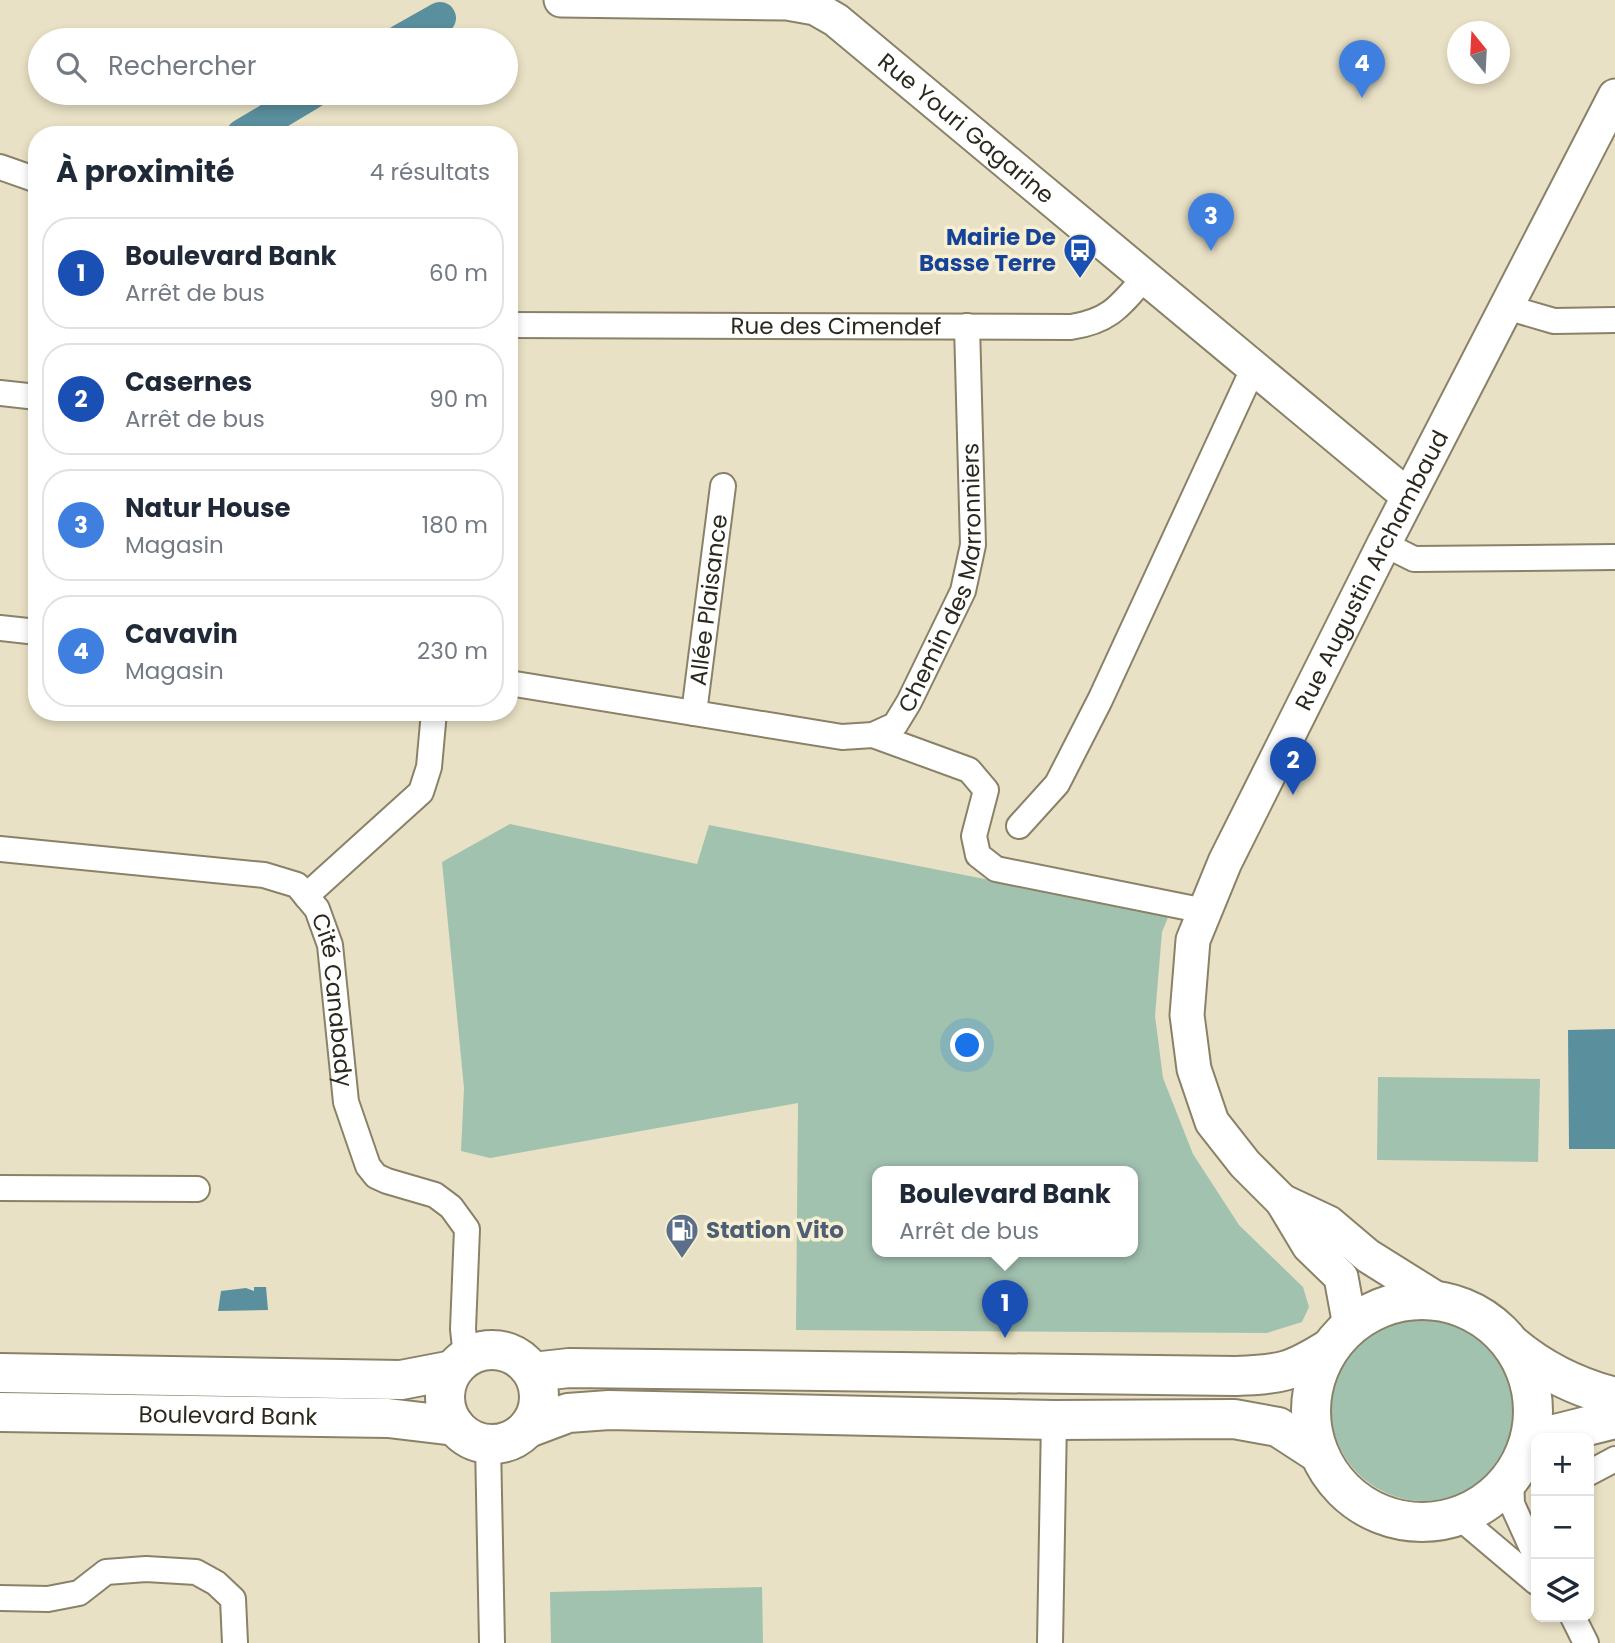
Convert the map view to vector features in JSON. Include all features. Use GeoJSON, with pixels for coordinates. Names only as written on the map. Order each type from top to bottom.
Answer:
{"type":"FeatureCollection","features":[{"type":"Feature","properties":{"kind":"main road","name":"Rue Youri Gagarine"},"geometry":{"type":"LineString","coordinates":[[561,0],[787,3],[816,8],[836,20],[1408,496]]}},
{"type":"Feature","properties":{"kind":"main road","name":"Rue Augustin Archambaud"},"geometry":{"type":"LineString","coordinates":[[1340,1337],[1341,1277],[1309,1246],[1282,1201],[1244,1164],[1212,1122],[1194,1069],[1187,1015],[1193,940],[1225,862],[1408,496],[1615,96]]}},
{"type":"Feature","properties":{"kind":"main road","name":"Rue Augustin Archambaud"},"geometry":{"type":"LineString","coordinates":[[1282,1201],[1329,1223],[1368,1256],[1440,1301]]}},
{"type":"Feature","properties":{"kind":"main road"},"geometry":{"type":"LineString","coordinates":[[533,1373],[594,1368],[1248,1375],[1296,1369],[1376,1310],[1407,1301],[1440,1301],[1468,1309],[1492,1325],[1537,1366],[1593,1391],[1615,1397]]}},
{"type":"Feature","properties":{"kind":"main road"},"geometry":{"type":"LineString","coordinates":[[1340,1337],[1317,1373],[1311,1399],[1311,1427],[1318,1453],[1332,1477],[1345,1491],[1375,1512],[1402,1520],[1430,1522],[1458,1516],[1487,1501],[1511,1477],[1531,1445]]}},
{"type":"Feature","properties":{"kind":"main road"},"geometry":{"type":"LineString","coordinates":[[1512,1345],[1528,1375],[1535,1433]]}},
{"type":"Feature","properties":{"kind":"main road"},"geometry":{"type":"LineString","coordinates":[[528,1428],[539,1401],[533,1373],[509,1353],[495,1350],[460,1364],[446,1384],[447,1413],[464,1435],[488,1444],[510,1440],[528,1428],[568,1413],[609,1410],[1054,1420],[1257,1421],[1278,1427],[1318,1453]]}},
{"type":"Feature","properties":{"kind":"main road","name":"Boulevard Bank"},"geometry":{"type":"LineString","coordinates":[[0,1373],[401,1380],[460,1364]]}},
{"type":"Feature","properties":{"kind":"main road","name":"Boulevard Bank"},"geometry":{"type":"LineString","coordinates":[[0,1412],[388,1418],[455,1426]]}},
{"type":"Feature","properties":{"kind":"main road"},"geometry":{"type":"LineString","coordinates":[[1559,1433],[1615,1419]]}},
{"type":"Feature","properties":{"kind":"street"},"geometry":{"type":"LineString","coordinates":[[0,167],[28,177]]}},
{"type":"Feature","properties":{"kind":"street","name":"Rue des Cimendef"},"geometry":{"type":"LineString","coordinates":[[518,325],[1071,327],[1094,324],[1115,312],[1145,277]]}},
{"type":"Feature","properties":{"kind":"street"},"geometry":{"type":"LineString","coordinates":[[1506,307],[1554,321],[1615,320]]}},
{"type":"Feature","properties":{"kind":"street","name":"Chemin des Marronniers"},"geometry":{"type":"LineString","coordinates":[[518,684],[842,737],[873,735],[895,725],[963,591],[974,545],[967,326]]}},
{"type":"Feature","properties":{"kind":"street"},"geometry":{"type":"LineString","coordinates":[[1019,826],[1057,784],[1100,700],[1254,369]]}},
{"type":"Feature","properties":{"kind":"street"},"geometry":{"type":"LineString","coordinates":[[0,393],[28,396]]}},
{"type":"Feature","properties":{"kind":"street","name":"Allée Plaisance"},"geometry":{"type":"LineString","coordinates":[[694,713],[723,486]]}},
{"type":"Feature","properties":{"kind":"street"},"geometry":{"type":"LineString","coordinates":[[1384,544],[1414,559],[1615,557]]}},
{"type":"Feature","properties":{"kind":"street"},"geometry":{"type":"LineString","coordinates":[[0,628],[28,631]]}},
{"type":"Feature","properties":{"kind":"street"},"geometry":{"type":"LineString","coordinates":[[306,896],[421,792],[429,768],[432,721]]}},
{"type":"Feature","properties":{"kind":"street"},"geometry":{"type":"LineString","coordinates":[[873,735],[969,770],[986,790],[974,836],[978,855],[996,869],[1205,911]]}},
{"type":"Feature","properties":{"kind":"street","name":"Cité Canabady"},"geometry":{"type":"LineString","coordinates":[[0,849],[264,875],[297,885],[317,909],[330,946],[346,1102],[368,1166],[376,1175],[387,1181],[435,1195],[451,1207],[467,1229],[460,1364]]}},
{"type":"Feature","properties":{"kind":"street"},"geometry":{"type":"LineString","coordinates":[[0,1188],[197,1189]]}},
{"type":"Feature","properties":{"kind":"street"},"geometry":{"type":"LineString","coordinates":[[1050,1643],[1054,1420]]}},
{"type":"Feature","properties":{"kind":"street"},"geometry":{"type":"LineString","coordinates":[[488,1444],[492,1643]]}},
{"type":"Feature","properties":{"kind":"street"},"geometry":{"type":"LineString","coordinates":[[1594,1470],[1615,1459]]}},
{"type":"Feature","properties":{"kind":"street"},"geometry":{"type":"LineString","coordinates":[[1511,1477],[1512,1504],[1531,1546]]}},
{"type":"Feature","properties":{"kind":"street"},"geometry":{"type":"LineString","coordinates":[[1458,1516],[1531,1578]]}},
{"type":"Feature","properties":{"kind":"street"},"geometry":{"type":"LineString","coordinates":[[0,1598],[48,1600],[79,1593],[106,1572],[146,1569],[196,1572],[216,1583],[233,1598],[235,1643]]}},
{"type":"Feature","properties":{"kind":"street"},"geometry":{"type":"LineString","coordinates":[[1576,1622],[1586,1643]]}},
{"type":"Feature","properties":{"kind":"green space"},"geometry":{"type":"Polygon","coordinates":[[[510,824],[697,864],[709,825],[1169,915],[1162,932],[1155,1016],[1163,1078],[1193,1154],[1239,1225],[1303,1287],[1309,1307],[1302,1322],[1267,1333],[796,1330],[798,1103],[490,1158],[461,1151],[464,1088],[442,862],[510,824]]]}},
{"type":"Feature","properties":{"kind":"green space"},"geometry":{"type":"Polygon","coordinates":[[[1378,1077],[1540,1079],[1538,1162],[1377,1160],[1378,1077]]]}},
{"type":"Feature","properties":{"kind":"green space"},"geometry":{"type":"Polygon","coordinates":[[[1424,1315],[1460,1322],[1490,1342],[1510,1372],[1517,1408],[1510,1444],[1490,1474],[1460,1494],[1424,1501],[1388,1494],[1358,1474],[1338,1444],[1331,1408],[1338,1372],[1358,1342],[1388,1322],[1424,1315]]]}},
{"type":"Feature","properties":{"kind":"green space"},"geometry":{"type":"Polygon","coordinates":[[[762,1587],[763,1643],[551,1643],[550,1592],[762,1587]]]}},
{"type":"Feature","properties":{"kind":"water"},"geometry":{"type":"Polygon","coordinates":[[[1615,1029],[1615,1149],[1569,1149],[1568,1030],[1615,1029]]]}},
{"type":"Feature","properties":{"kind":"water"},"geometry":{"type":"Polygon","coordinates":[[[254,1287],[266,1287],[268,1310],[218,1311],[221,1291],[246,1288],[254,1291],[254,1287]]]}},
{"type":"Feature","properties":{"kind":"waterway"},"geometry":{"type":"LineString","coordinates":[[422,28],[440,18]]}},
{"type":"Feature","properties":{"kind":"waterway"},"geometry":{"type":"LineString","coordinates":[[257,126],[292,105]]}},
{"type":"Feature","properties":{"kind":"place","name":"Cavavin"},"geometry":{"type":"Point","coordinates":[1362,98]}},
{"type":"Feature","properties":{"kind":"place","name":"Natur House"},"geometry":{"type":"Point","coordinates":[1211,251]}},
{"type":"Feature","properties":{"kind":"place","name":"Mairie De Basse Terre"},"geometry":{"type":"Point","coordinates":[1080,280]}},
{"type":"Feature","properties":{"kind":"place","name":"Casernes"},"geometry":{"type":"Point","coordinates":[1293,795]}},
{"type":"Feature","properties":{"kind":"place","name":"Station Vito"},"geometry":{"type":"Point","coordinates":[682,1260]}},
{"type":"Feature","properties":{"kind":"place","name":"Boulevard Bank"},"geometry":{"type":"Point","coordinates":[1005,1338]}}]}
